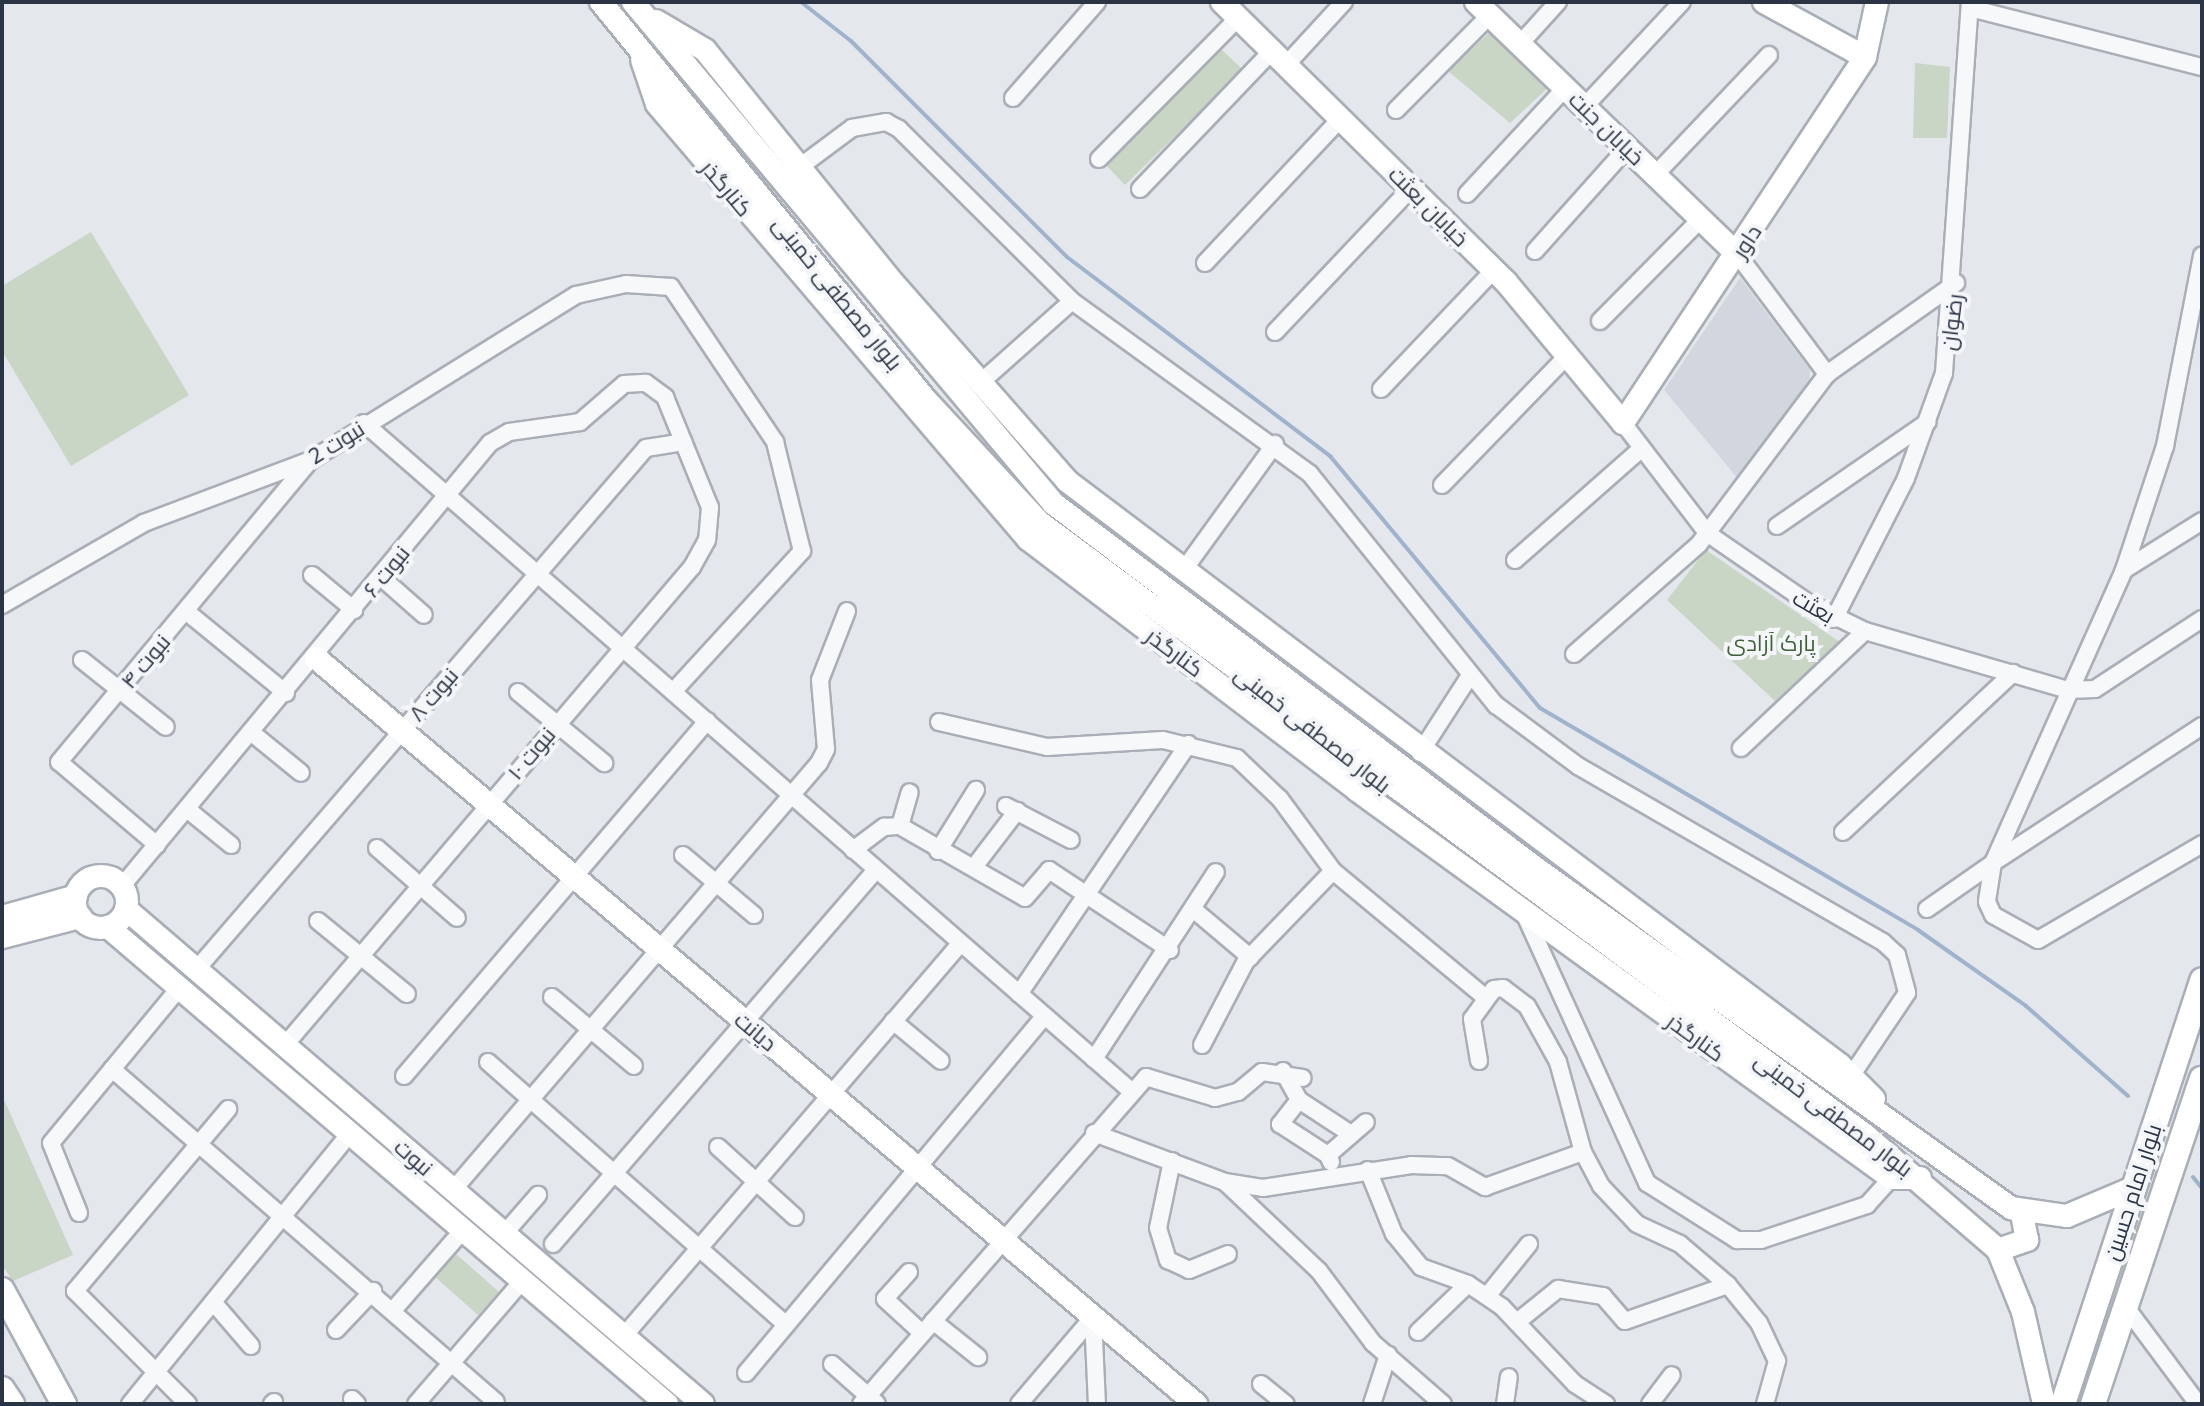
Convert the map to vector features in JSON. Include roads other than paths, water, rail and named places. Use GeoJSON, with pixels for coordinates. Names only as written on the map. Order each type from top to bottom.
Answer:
{"type":"FeatureCollection","features":[{"type":"Feature","properties":{"kind":"main road","name":"بلوار امام حسین"},"geometry":{"type":"LineString","coordinates":[[2063,1404],[2202,980]]}},
{"type":"Feature","properties":{"kind":"main road","name":"بلوار امام حسین"},"geometry":{"type":"LineString","coordinates":[[2093,1404],[2202,1079]]}},
{"type":"Feature","properties":{"kind":"main road"},"geometry":{"type":"LineString","coordinates":[[2,1290],[8,1308],[64,1404]]}},
{"type":"Feature","properties":{"kind":"main road"},"geometry":{"type":"LineString","coordinates":[[2,1389],[12,1404]]}},
{"type":"Feature","properties":{"kind":"street","name":"بلوار مصطفی خمینی"},"geometry":{"type":"LineString","coordinates":[[601,2],[925,399],[1039,522],[1920,1178],[1998,1250],[2023,1312],[2044,1404]]}},
{"type":"Feature","properties":{"kind":"street"},"geometry":{"type":"LineString","coordinates":[[1013,98],[1097,2]]}},
{"type":"Feature","properties":{"kind":"street"},"geometry":{"type":"LineString","coordinates":[[1140,189],[1279,58],[1344,2]]}},
{"type":"Feature","properties":{"kind":"street"},"geometry":{"type":"LineString","coordinates":[[1520,44],[1558,2]]}},
{"type":"Feature","properties":{"kind":"street"},"geometry":{"type":"LineString","coordinates":[[1585,106],[1682,2]]}},
{"type":"Feature","properties":{"kind":"street"},"geometry":{"type":"LineString","coordinates":[[1764,2],[1865,57],[1877,2]]}},
{"type":"Feature","properties":{"kind":"street"},"geometry":{"type":"LineString","coordinates":[[1970,5],[2202,67]]}},
{"type":"Feature","properties":{"kind":"street","name":"رضوان"},"geometry":{"type":"LineString","coordinates":[[1834,619],[1929,422],[1956,283],[1970,5]]}},
{"type":"Feature","properties":{"kind":"street","name":"بلوار مصطفی خمینی"},"geometry":{"type":"LineString","coordinates":[[637,7],[1054,504],[1537,869],[2022,1214]]}},
{"type":"Feature","properties":{"kind":"street"},"geometry":{"type":"LineString","coordinates":[[637,7],[705,50],[797,169],[1067,481],[1420,753],[1851,1076],[1891,1123]]}},
{"type":"Feature","properties":{"kind":"street"},"geometry":{"type":"LineString","coordinates":[[1396,110],[1483,8]]}},
{"type":"Feature","properties":{"kind":"street","name":"خیابان جنت"},"geometry":{"type":"LineString","coordinates":[[1483,8],[1738,255]]}},
{"type":"Feature","properties":{"kind":"street"},"geometry":{"type":"LineString","coordinates":[[1099,159],[1230,10]]}},
{"type":"Feature","properties":{"kind":"street","name":"خیابان بعثت"},"geometry":{"type":"LineString","coordinates":[[1230,10],[1494,270],[1623,423]]}},
{"type":"Feature","properties":{"kind":"street","name":"کنارگذر"},"geometry":{"type":"LineString","coordinates":[[636,44],[657,104],[1028,539],[1524,913],[1891,1178]]}},
{"type":"Feature","properties":{"kind":"street"},"geometry":{"type":"LineString","coordinates":[[1656,174],[1769,55]]}},
{"type":"Feature","properties":{"kind":"street","name":"داور"},"geometry":{"type":"LineString","coordinates":[[1623,423],[1738,255],[1865,57]]}},
{"type":"Feature","properties":{"kind":"street"},"geometry":{"type":"LineString","coordinates":[[1467,194],[1565,88]]}},
{"type":"Feature","properties":{"kind":"street"},"geometry":{"type":"LineString","coordinates":[[1205,263],[1340,119]]}},
{"type":"Feature","properties":{"kind":"street"},"geometry":{"type":"LineString","coordinates":[[797,169],[852,128],[886,122],[1072,301],[1275,444],[1352,521],[1469,677],[1578,766],[1897,955],[1907,993],[1851,1076]]}},
{"type":"Feature","properties":{"kind":"street"},"geometry":{"type":"LineString","coordinates":[[1535,251],[1627,148]]}},
{"type":"Feature","properties":{"kind":"street"},"geometry":{"type":"LineString","coordinates":[[1275,332],[1411,188]]}},
{"type":"Feature","properties":{"kind":"street"},"geometry":{"type":"LineString","coordinates":[[1600,321],[1701,219]]}},
{"type":"Feature","properties":{"kind":"street"},"geometry":{"type":"LineString","coordinates":[[1738,255],[1827,374]]}},
{"type":"Feature","properties":{"kind":"street"},"geometry":{"type":"LineString","coordinates":[[2202,256],[2198,311],[2165,446],[2124,570],[1993,863],[1987,902],[1993,915],[2038,940],[2202,844]]}},
{"type":"Feature","properties":{"kind":"street"},"geometry":{"type":"LineString","coordinates":[[1381,389],[1494,270]]}},
{"type":"Feature","properties":{"kind":"street"},"geometry":{"type":"LineString","coordinates":[[1574,654],[1707,533],[1827,374],[1956,283]]}},
{"type":"Feature","properties":{"kind":"street","name":"نبوت 2"},"geometry":{"type":"LineString","coordinates":[[2,605],[144,523],[311,460],[364,423],[576,295],[626,284],[667,287],[775,442],[802,551],[673,692]]}},
{"type":"Feature","properties":{"kind":"street"},"geometry":{"type":"LineString","coordinates":[[980,383],[1072,301]]}},
{"type":"Feature","properties":{"kind":"street"},"geometry":{"type":"LineString","coordinates":[[1442,485],[1567,356]]}},
{"type":"Feature","properties":{"kind":"street","name":"نبوت ۶"},"geometry":{"type":"LineString","coordinates":[[122,886],[316,658],[490,443],[509,432],[580,422],[624,384],[646,383],[665,397],[684,442]]}},
{"type":"Feature","properties":{"kind":"street"},"geometry":{"type":"LineString","coordinates":[[1777,526],[1929,422]]}},
{"type":"Feature","properties":{"kind":"street"},"geometry":{"type":"LineString","coordinates":[[364,423],[1131,1091]]}},
{"type":"Feature","properties":{"kind":"street","name":"بعثت"},"geometry":{"type":"LineString","coordinates":[[1623,423],[1707,533],[1834,619],[1865,631],[2068,690]]}},
{"type":"Feature","properties":{"kind":"street","name":"نبوت ۸"},"geometry":{"type":"LineString","coordinates":[[196,970],[646,448],[684,442]]}},
{"type":"Feature","properties":{"kind":"street","name":"نبوت ۱۰"},"geometry":{"type":"LineString","coordinates":[[285,1045],[622,646],[707,540],[710,507],[684,442]]}},
{"type":"Feature","properties":{"kind":"street"},"geometry":{"type":"LineString","coordinates":[[1183,571],[1275,444]]}},
{"type":"Feature","properties":{"kind":"street"},"geometry":{"type":"LineString","coordinates":[[1515,560],[1642,448]]}},
{"type":"Feature","properties":{"kind":"street","name":"نبوت ۴"},"geometry":{"type":"LineString","coordinates":[[157,845],[59,762],[311,460]]}},
{"type":"Feature","properties":{"kind":"street"},"geometry":{"type":"LineString","coordinates":[[2124,570],[2202,521]]}},
{"type":"Feature","properties":{"kind":"street"},"geometry":{"type":"LineString","coordinates":[[312,575],[354,610]]}},
{"type":"Feature","properties":{"kind":"street"},"geometry":{"type":"LineString","coordinates":[[381,577],[424,615]]}},
{"type":"Feature","properties":{"kind":"street"},"geometry":{"type":"LineString","coordinates":[[453,1190],[660,949],[826,749],[820,680],[847,611]]}},
{"type":"Feature","properties":{"kind":"street"},"geometry":{"type":"LineString","coordinates":[[187,612],[286,693]]}},
{"type":"Feature","properties":{"kind":"street"},"geometry":{"type":"LineString","coordinates":[[2068,690],[2095,689],[2202,619]]}},
{"type":"Feature","properties":{"kind":"street"},"geometry":{"type":"LineString","coordinates":[[1741,748],[1865,631]]}},
{"type":"Feature","properties":{"kind":"street","name":"دیانت"},"geometry":{"type":"LineString","coordinates":[[316,658],[1196,1404]]}},
{"type":"Feature","properties":{"kind":"street"},"geometry":{"type":"LineString","coordinates":[[82,660],[166,727]]}},
{"type":"Feature","properties":{"kind":"street"},"geometry":{"type":"LineString","coordinates":[[1843,832],[2013,673]]}},
{"type":"Feature","properties":{"kind":"street"},"geometry":{"type":"LineString","coordinates":[[1420,753],[1469,677]]}},
{"type":"Feature","properties":{"kind":"street"},"geometry":{"type":"LineString","coordinates":[[518,692],[604,763]]}},
{"type":"Feature","properties":{"kind":"street"},"geometry":{"type":"LineString","coordinates":[[404,1076],[707,721]]}},
{"type":"Feature","properties":{"kind":"street"},"geometry":{"type":"LineString","coordinates":[[939,722],[1047,747],[1188,744],[1213,748],[1248,768],[1333,871],[1486,998]]}},
{"type":"Feature","properties":{"kind":"street"},"geometry":{"type":"LineString","coordinates":[[1927,909],[2202,726]]}},
{"type":"Feature","properties":{"kind":"street"},"geometry":{"type":"LineString","coordinates":[[252,733],[301,773]]}},
{"type":"Feature","properties":{"kind":"street"},"geometry":{"type":"LineString","coordinates":[[1019,994],[1188,744]]}},
{"type":"Feature","properties":{"kind":"street"},"geometry":{"type":"LineString","coordinates":[[938,851],[976,790]]}},
{"type":"Feature","properties":{"kind":"street"},"geometry":{"type":"LineString","coordinates":[[900,826],[910,792]]}},
{"type":"Feature","properties":{"kind":"street"},"geometry":{"type":"LineString","coordinates":[[187,809],[231,845]]}},
{"type":"Feature","properties":{"kind":"street"},"geometry":{"type":"LineString","coordinates":[[974,867],[1011,809],[1071,840]]}},
{"type":"Feature","properties":{"kind":"street"},"geometry":{"type":"LineString","coordinates":[[853,850],[884,827],[900,826],[938,851],[974,867],[1025,898],[1049,870],[1170,950]]}},
{"type":"Feature","properties":{"kind":"street"},"geometry":{"type":"LineString","coordinates":[[377,848],[457,918]]}},
{"type":"Feature","properties":{"kind":"street"},"geometry":{"type":"LineString","coordinates":[[683,855],[754,915]]}},
{"type":"Feature","properties":{"kind":"street"},"geometry":{"type":"LineString","coordinates":[[553,1244],[876,870]]}},
{"type":"Feature","properties":{"kind":"street"},"geometry":{"type":"LineString","coordinates":[[1202,1045],[1250,957],[1333,871]]}},
{"type":"Feature","properties":{"kind":"street"},"geometry":{"type":"LineString","coordinates":[[1094,1059],[1170,950],[1216,872]]}},
{"type":"Feature","properties":{"kind":"street"},"geometry":{"type":"LineString","coordinates":[[2,917],[78,907],[108,927],[126,909],[122,886],[96,876],[78,907],[2,937]]}},
{"type":"Feature","properties":{"kind":"street","name":"نبوت"},"geometry":{"type":"LineString","coordinates":[[126,909],[504,1234],[616,1345],[667,1404]]}},
{"type":"Feature","properties":{"kind":"street"},"geometry":{"type":"LineString","coordinates":[[1193,909],[1250,957]]}},
{"type":"Feature","properties":{"kind":"street"},"geometry":{"type":"LineString","coordinates":[[1524,913],[1647,1183],[1737,1240],[1761,1240],[1867,1205],[1891,1178],[1920,1178]]}},
{"type":"Feature","properties":{"kind":"street"},"geometry":{"type":"LineString","coordinates":[[318,921],[407,994]]}},
{"type":"Feature","properties":{"kind":"street","name":"نبوت"},"geometry":{"type":"LineString","coordinates":[[108,927],[522,1281],[703,1404]]}},
{"type":"Feature","properties":{"kind":"street"},"geometry":{"type":"LineString","coordinates":[[616,1345],[701,1251],[960,944]]}},
{"type":"Feature","properties":{"kind":"street"},"geometry":{"type":"LineString","coordinates":[[79,1213],[51,1143],[179,988]]}},
{"type":"Feature","properties":{"kind":"street"},"geometry":{"type":"LineString","coordinates":[[1479,1061],[1471,1031],[1486,998],[1503,988],[1527,1006],[1558,1062],[1583,1152],[1601,1186],[1637,1224],[1680,1244],[1728,1285],[1759,1323],[1777,1361],[1765,1404]]}},
{"type":"Feature","properties":{"kind":"street"},"geometry":{"type":"LineString","coordinates":[[552,997],[634,1066]]}},
{"type":"Feature","properties":{"kind":"street"},"geometry":{"type":"LineString","coordinates":[[746,1373],[1044,1016]]}},
{"type":"Feature","properties":{"kind":"street"},"geometry":{"type":"LineString","coordinates":[[893,1021],[941,1061]]}},
{"type":"Feature","properties":{"kind":"street"},"geometry":{"type":"LineString","coordinates":[[270,1063],[285,1045]]}},
{"type":"Feature","properties":{"kind":"street"},"geometry":{"type":"LineString","coordinates":[[488,1062],[527,1104],[786,1325]]}},
{"type":"Feature","properties":{"kind":"street"},"geometry":{"type":"LineString","coordinates":[[112,1069],[282,1218],[395,1308],[496,1402]]}},
{"type":"Feature","properties":{"kind":"street"},"geometry":{"type":"LineString","coordinates":[[1283,1071],[1299,1100],[1351,1134]]}},
{"type":"Feature","properties":{"kind":"street"},"geometry":{"type":"LineString","coordinates":[[832,1364],[869,1401],[1002,1240],[1146,1077],[1228,1097],[1262,1072],[1283,1071],[1303,1078]]}},
{"type":"Feature","properties":{"kind":"street"},"geometry":{"type":"LineString","coordinates":[[1299,1100],[1280,1124],[1328,1155],[1337,1175]]}},
{"type":"Feature","properties":{"kind":"street"},"geometry":{"type":"LineString","coordinates":[[188,1404],[153,1374],[75,1291],[228,1109]]}},
{"type":"Feature","properties":{"kind":"street"},"geometry":{"type":"LineString","coordinates":[[1328,1155],[1366,1122]]}},
{"type":"Feature","properties":{"kind":"street"},"geometry":{"type":"LineString","coordinates":[[130,1404],[350,1133]]}},
{"type":"Feature","properties":{"kind":"street"},"geometry":{"type":"LineString","coordinates":[[1094,1133],[1225,1182],[1263,1188],[1368,1170],[1448,1166],[1485,1187],[1583,1152]]}},
{"type":"Feature","properties":{"kind":"street"},"geometry":{"type":"LineString","coordinates":[[718,1147],[795,1217]]}},
{"type":"Feature","properties":{"kind":"street"},"geometry":{"type":"LineString","coordinates":[[1172,1161],[1158,1228],[1168,1260],[1189,1270],[1228,1254]]}},
{"type":"Feature","properties":{"kind":"street"},"geometry":{"type":"LineString","coordinates":[[1368,1170],[1394,1234],[1421,1267],[1468,1284],[1487,1296],[1517,1322],[1575,1384],[1606,1404]]}},
{"type":"Feature","properties":{"kind":"street"},"geometry":{"type":"LineString","coordinates":[[1225,1182],[1319,1271],[1388,1355],[1443,1404]]}},
{"type":"Feature","properties":{"kind":"street"},"geometry":{"type":"LineString","coordinates":[[1998,1250],[2027,1240],[2022,1214],[2067,1216],[2133,1188]]}},
{"type":"Feature","properties":{"kind":"street"},"geometry":{"type":"LineString","coordinates":[[504,1234],[538,1195]]}},
{"type":"Feature","properties":{"kind":"street"},"geometry":{"type":"LineString","coordinates":[[395,1308],[463,1230]]}},
{"type":"Feature","properties":{"kind":"street"},"geometry":{"type":"LineString","coordinates":[[1487,1296],[1529,1244]]}},
{"type":"Feature","properties":{"kind":"street"},"geometry":{"type":"LineString","coordinates":[[909,1272],[885,1299],[978,1357]]}},
{"type":"Feature","properties":{"kind":"street"},"geometry":{"type":"LineString","coordinates":[[416,1404],[522,1281]]}},
{"type":"Feature","properties":{"kind":"street"},"geometry":{"type":"LineString","coordinates":[[1418,1332],[1468,1284]]}},
{"type":"Feature","properties":{"kind":"street"},"geometry":{"type":"LineString","coordinates":[[1517,1322],[1558,1289],[1603,1296],[1625,1321],[1728,1285]]}},
{"type":"Feature","properties":{"kind":"street"},"geometry":{"type":"LineString","coordinates":[[336,1330],[373,1291]]}},
{"type":"Feature","properties":{"kind":"street"},"geometry":{"type":"LineString","coordinates":[[213,1302],[251,1346]]}},
{"type":"Feature","properties":{"kind":"street"},"geometry":{"type":"LineString","coordinates":[[2125,1306],[2198,1404]]}},
{"type":"Feature","properties":{"kind":"street"},"geometry":{"type":"LineString","coordinates":[[1019,1404],[1093,1317]]}},
{"type":"Feature","properties":{"kind":"street"},"geometry":{"type":"LineString","coordinates":[[1093,1317],[1097,1404]]}},
{"type":"Feature","properties":{"kind":"street"},"geometry":{"type":"LineString","coordinates":[[1372,1404],[1388,1355]]}},
{"type":"Feature","properties":{"kind":"street"},"geometry":{"type":"LineString","coordinates":[[1650,1404],[1672,1375]]}},
{"type":"Feature","properties":{"kind":"street"},"geometry":{"type":"LineString","coordinates":[[1505,1404],[1509,1377]]}},
{"type":"Feature","properties":{"kind":"street"},"geometry":{"type":"LineString","coordinates":[[1261,1384],[1286,1404]]}},
{"type":"Feature","properties":{"kind":"waterway"},"geometry":{"type":"LineString","coordinates":[[801,2],[851,41],[1067,257],[1330,456],[1540,708],[1918,930],[2026,1006],[2128,1096]]}},
{"type":"Feature","properties":{"kind":"waterway"},"geometry":{"type":"LineString","coordinates":[[2193,1177],[2202,1188]]}},
{"type":"Feature","properties":{"kind":"park label","name":"پارک آزادی"},"geometry":{"type":"Point","coordinates":[1771,643]}}]}
